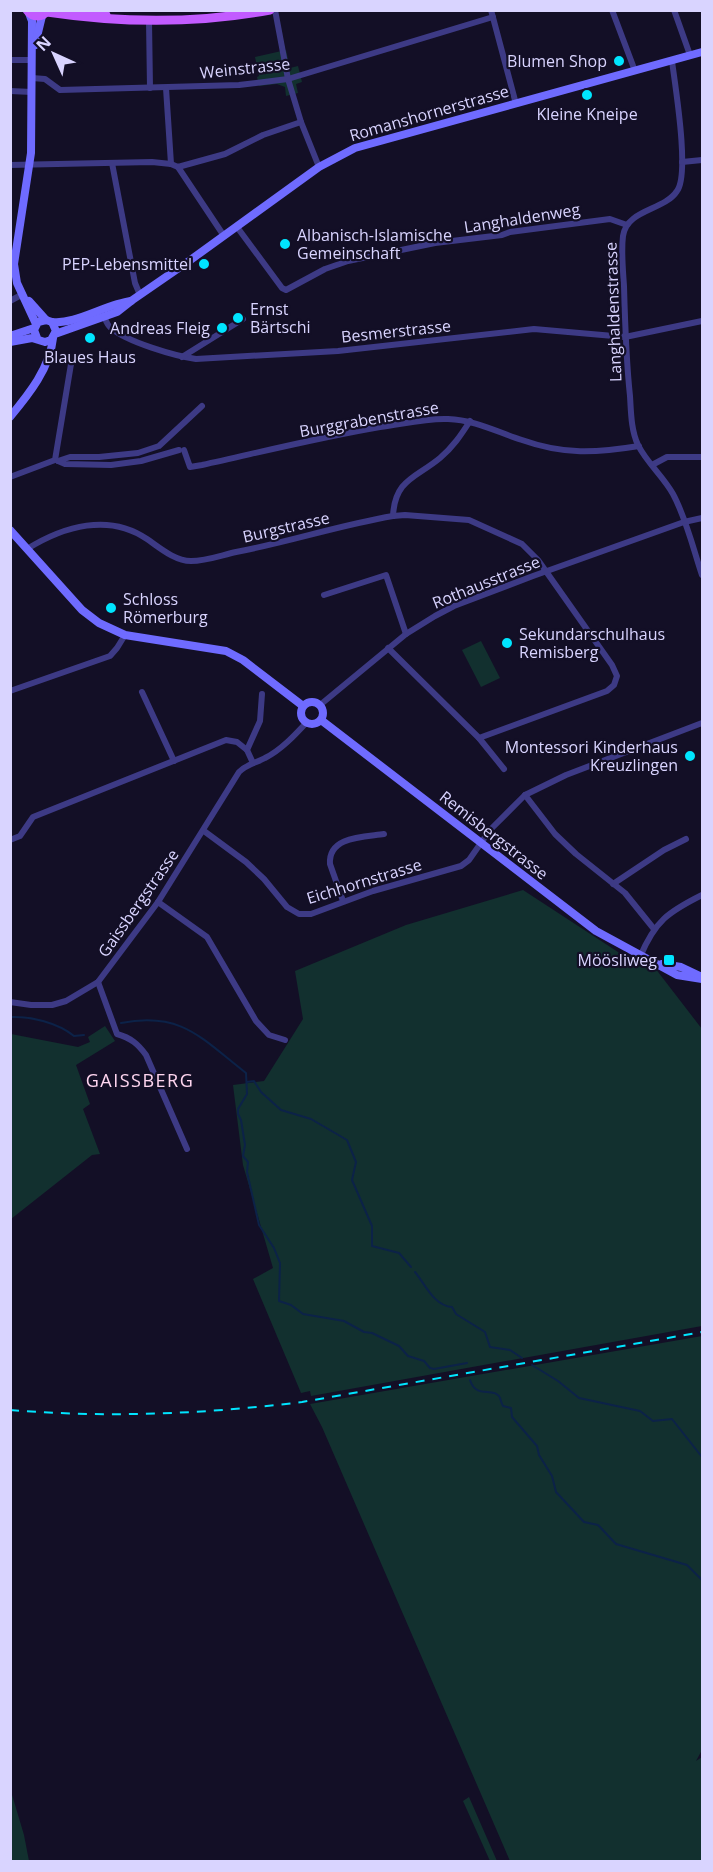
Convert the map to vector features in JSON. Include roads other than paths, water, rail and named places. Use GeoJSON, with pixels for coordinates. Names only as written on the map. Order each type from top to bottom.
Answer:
{"type":"FeatureCollection","features":[{"type":"Feature","properties":{"kind":"main road"},"geometry":{"type":"LineString","coordinates":[[82,10],[114,18],[149,21],[222,18],[270,10]]}},
{"type":"Feature","properties":{"kind":"main road"},"geometry":{"type":"LineString","coordinates":[[28,12],[35,16],[46,13],[100,20],[114,18]]}},
{"type":"Feature","properties":{"kind":"street"},"geometry":{"type":"LineString","coordinates":[[275,10],[288,79],[301,122],[319,167]]}},
{"type":"Feature","properties":{"kind":"street"},"geometry":{"type":"LineString","coordinates":[[612,10],[635,71]]}},
{"type":"Feature","properties":{"kind":"street"},"geometry":{"type":"LineString","coordinates":[[674,10],[690,56]]}},
{"type":"Feature","properties":{"kind":"street"},"geometry":{"type":"LineString","coordinates":[[28,12],[32,21],[32,141],[14,264],[22,294],[39,340],[48,357]]}},
{"type":"Feature","properties":{"kind":"street"},"geometry":{"type":"LineString","coordinates":[[32,60],[46,13]]}},
{"type":"Feature","properties":{"kind":"street"},"geometry":{"type":"LineString","coordinates":[[492,14],[516,104]]}},
{"type":"Feature","properties":{"kind":"street","name":"Weinstrasse"},"geometry":{"type":"LineString","coordinates":[[32,78],[45,79],[60,90],[239,85],[288,79],[492,14]]}},
{"type":"Feature","properties":{"kind":"street"},"geometry":{"type":"LineString","coordinates":[[149,21],[150,88]]}},
{"type":"Feature","properties":{"kind":"street","name":"Romanshornerstrasse"},"geometry":{"type":"LineString","coordinates":[[54,336],[140,295],[319,167],[355,148],[702,52]]}},
{"type":"Feature","properties":{"kind":"street"},"geometry":{"type":"LineString","coordinates":[[10,60],[32,60]]}},
{"type":"Feature","properties":{"kind":"street","name":"Langhaldenstrasse"},"geometry":{"type":"LineString","coordinates":[[672,60],[682,182],[678,191],[671,198],[634,218],[627,225],[623,236],[625,337],[632,419],[639,446],[672,492],[702,575]]}},
{"type":"Feature","properties":{"kind":"street"},"geometry":{"type":"LineString","coordinates":[[166,88],[171,164]]}},
{"type":"Feature","properties":{"kind":"street"},"geometry":{"type":"LineString","coordinates":[[10,91],[32,92]]}},
{"type":"Feature","properties":{"kind":"street"},"geometry":{"type":"LineString","coordinates":[[178,167],[225,153],[263,135],[301,122]]}},
{"type":"Feature","properties":{"kind":"street"},"geometry":{"type":"LineString","coordinates":[[682,162],[702,160]]}},
{"type":"Feature","properties":{"kind":"street"},"geometry":{"type":"LineString","coordinates":[[10,165],[152,162],[171,164],[178,167],[224,236]]}},
{"type":"Feature","properties":{"kind":"street"},"geometry":{"type":"LineString","coordinates":[[112,163],[135,283],[140,295]]}},
{"type":"Feature","properties":{"kind":"street","name":"Langhaldenweg"},"geometry":{"type":"LineString","coordinates":[[237,227],[285,290],[289,290],[339,263],[393,250],[610,219],[627,225]]}},
{"type":"Feature","properties":{"kind":"street"},"geometry":{"type":"LineString","coordinates":[[10,301],[22,294]]}},
{"type":"Feature","properties":{"kind":"street"},"geometry":{"type":"LineString","coordinates":[[10,417],[41,374],[51,352],[55,328],[22,294]]}},
{"type":"Feature","properties":{"kind":"street","name":"Romanshornerstrasse"},"geometry":{"type":"LineString","coordinates":[[49,321],[64,322],[102,312]]}},
{"type":"Feature","properties":{"kind":"street","name":"Besmerstrasse"},"geometry":{"type":"LineString","coordinates":[[102,312],[108,325],[115,331],[151,347],[196,359],[338,351],[534,329],[625,337],[702,321]]}},
{"type":"Feature","properties":{"kind":"street"},"geometry":{"type":"LineString","coordinates":[[182,357],[243,319]]}},
{"type":"Feature","properties":{"kind":"street"},"geometry":{"type":"LineString","coordinates":[[10,336],[49,321]]}},
{"type":"Feature","properties":{"kind":"street"},"geometry":{"type":"LineString","coordinates":[[10,342],[48,341],[54,336]]}},
{"type":"Feature","properties":{"kind":"street"},"geometry":{"type":"LineString","coordinates":[[48,357],[66,358],[71,362],[56,461]]}},
{"type":"Feature","properties":{"kind":"street"},"geometry":{"type":"LineString","coordinates":[[10,477],[70,457],[138,453],[159,446],[202,406]]}},
{"type":"Feature","properties":{"kind":"street","name":"Burggrabenstrasse"},"geometry":{"type":"LineString","coordinates":[[56,461],[65,464],[111,465],[182,450],[190,466],[202,465],[356,431],[447,419],[470,421],[522,440],[566,452],[602,452],[639,446]]}},
{"type":"Feature","properties":{"kind":"street"},"geometry":{"type":"LineString","coordinates":[[393,516],[396,496],[402,486],[410,477],[449,450],[470,421]]}},
{"type":"Feature","properties":{"kind":"street"},"geometry":{"type":"LineString","coordinates":[[652,465],[668,457],[702,457]]}},
{"type":"Feature","properties":{"kind":"street","name":"Burgstrasse"},"geometry":{"type":"LineString","coordinates":[[27,549],[42,539],[80,526],[100,524],[130,529],[173,557],[191,561],[271,546],[393,516],[469,520],[522,544],[538,560],[612,665],[617,676],[616,682],[607,691],[479,738]]}},
{"type":"Feature","properties":{"kind":"street","name":"Rothausstrasse"},"geometry":{"type":"LineString","coordinates":[[320,705],[406,634],[454,606],[684,522],[702,518]]}},
{"type":"Feature","properties":{"kind":"street"},"geometry":{"type":"LineString","coordinates":[[10,530],[91,618],[99,623],[125,635],[226,651],[243,660],[303,706]]}},
{"type":"Feature","properties":{"kind":"street"},"geometry":{"type":"LineString","coordinates":[[324,595],[386,575],[406,634]]}},
{"type":"Feature","properties":{"kind":"street"},"geometry":{"type":"LineString","coordinates":[[10,691],[110,656],[125,635]]}},
{"type":"Feature","properties":{"kind":"street"},"geometry":{"type":"LineString","coordinates":[[388,648],[479,738],[504,769]]}},
{"type":"Feature","properties":{"kind":"street"},"geometry":{"type":"LineString","coordinates":[[142,692],[174,760]]}},
{"type":"Feature","properties":{"kind":"street"},"geometry":{"type":"LineString","coordinates":[[248,750],[260,721],[262,694]]}},
{"type":"Feature","properties":{"kind":"street"},"geometry":{"type":"LineString","coordinates":[[311,701],[320,705],[323,712],[321,720],[314,723],[307,722],[302,717],[303,706],[311,701]]}},
{"type":"Feature","properties":{"kind":"street","name":"Remisbergstrasse"},"geometry":{"type":"LineString","coordinates":[[321,720],[596,932],[676,975],[702,979]]}},
{"type":"Feature","properties":{"kind":"street","name":"Gaissbergstrasse"},"geometry":{"type":"LineString","coordinates":[[10,1002],[52,1005],[66,1001],[98,982],[158,902],[239,772],[269,756],[307,722]]}},
{"type":"Feature","properties":{"kind":"street","name":"Eichhornstrasse"},"geometry":{"type":"LineString","coordinates":[[204,831],[246,862],[292,912],[312,914],[343,901],[461,866],[469,860],[490,830],[525,795],[566,775],[702,723]]}},
{"type":"Feature","properties":{"kind":"street"},"geometry":{"type":"LineString","coordinates":[[10,840],[21,836],[33,817],[226,740],[237,742],[248,750],[253,763]]}},
{"type":"Feature","properties":{"kind":"street"},"geometry":{"type":"LineString","coordinates":[[525,795],[555,834],[634,903],[654,929]]}},
{"type":"Feature","properties":{"kind":"street"},"geometry":{"type":"LineString","coordinates":[[343,901],[329,859],[333,851],[338,844],[349,839],[384,834]]}},
{"type":"Feature","properties":{"kind":"street"},"geometry":{"type":"LineString","coordinates":[[613,884],[664,850],[686,839]]}},
{"type":"Feature","properties":{"kind":"street"},"geometry":{"type":"LineString","coordinates":[[640,957],[654,929],[672,912],[702,895]]}},
{"type":"Feature","properties":{"kind":"street"},"geometry":{"type":"LineString","coordinates":[[158,902],[207,937],[256,1021],[269,1035],[285,1040]]}},
{"type":"Feature","properties":{"kind":"street"},"geometry":{"type":"LineString","coordinates":[[98,982],[117,1034],[128,1037],[138,1044],[146,1055],[187,1149]]}},
{"type":"Feature","properties":{"kind":"waterway"},"geometry":{"type":"LineString","coordinates":[[10,1017],[35,1019],[60,1027],[74,1036],[84,1035]]}},
{"type":"Feature","properties":{"kind":"waterway"},"geometry":{"type":"LineString","coordinates":[[121,1023],[142,1020],[176,1025],[203,1039],[246,1073],[247,1094],[238,1109],[245,1145],[243,1156],[248,1162],[247,1172],[259,1225],[274,1248],[280,1263],[279,1301],[291,1305],[303,1314],[344,1321],[364,1332],[372,1333],[399,1346],[408,1356],[424,1361],[430,1368],[467,1363]]}},
{"type":"Feature","properties":{"kind":"waterway"},"geometry":{"type":"LineString","coordinates":[[247,1082],[254,1081],[261,1092],[281,1110],[311,1119],[347,1140],[356,1162],[352,1180],[372,1226],[372,1246],[399,1253],[411,1267]]}},
{"type":"Feature","properties":{"kind":"waterway"},"geometry":{"type":"LineString","coordinates":[[415,1272],[435,1299],[452,1307],[456,1314],[485,1332],[490,1347],[510,1350],[522,1358]]}},
{"type":"Feature","properties":{"kind":"waterway"},"geometry":{"type":"LineString","coordinates":[[532,1365],[558,1381],[579,1398],[640,1411],[653,1421],[672,1419],[702,1457]]}},
{"type":"Feature","properties":{"kind":"waterway"},"geometry":{"type":"LineString","coordinates":[[470,1380],[476,1389],[496,1394],[500,1397],[503,1406],[511,1408],[512,1417],[537,1446],[539,1455],[552,1476],[556,1492],[584,1522],[598,1525],[616,1544],[687,1565],[702,1580]]}},
{"type":"Feature","properties":{"kind":"waterway"},"geometry":{"type":"LineString","coordinates":[[702,1581],[702,1588]]}},
{"type":"Feature","properties":{"kind":"railway"},"geometry":{"type":"LineString","coordinates":[[10,1410],[83,1414],[156,1414],[302,1402],[702,1332]]}},
{"type":"Feature","properties":{"kind":"place","name":"Blumen Shop"},"geometry":{"type":"Point","coordinates":[619,61]}},
{"type":"Feature","properties":{"kind":"place","name":"Kleine Kneipe"},"geometry":{"type":"Point","coordinates":[587,95]}},
{"type":"Feature","properties":{"kind":"place","name":"Albanisch-Islamische Gemeinschaft"},"geometry":{"type":"Point","coordinates":[285,244]}},
{"type":"Feature","properties":{"kind":"place","name":"PEP-Lebensmittel"},"geometry":{"type":"Point","coordinates":[204,264]}},
{"type":"Feature","properties":{"kind":"place","name":"Ernst Bärtschi"},"geometry":{"type":"Point","coordinates":[238,318]}},
{"type":"Feature","properties":{"kind":"place","name":"Andreas Fleig"},"geometry":{"type":"Point","coordinates":[222,328]}},
{"type":"Feature","properties":{"kind":"place","name":"Blaues Haus"},"geometry":{"type":"Point","coordinates":[90,338]}},
{"type":"Feature","properties":{"kind":"place","name":"Schloss Römerburg"},"geometry":{"type":"Point","coordinates":[111,608]}},
{"type":"Feature","properties":{"kind":"place","name":"Sekundarschulhaus Remisberg"},"geometry":{"type":"Point","coordinates":[507,643]}},
{"type":"Feature","properties":{"kind":"place","name":"Montessori Kinderhaus Kreuzlingen"},"geometry":{"type":"Point","coordinates":[690,756]}},
{"type":"Feature","properties":{"kind":"place","name":"Möösliweg"},"geometry":{"type":"Point","coordinates":[669,960]}},
{"type":"Feature","properties":{"kind":"district","name":"GAISSBERG"},"geometry":{"type":"Point","coordinates":[140,1081]}}]}
